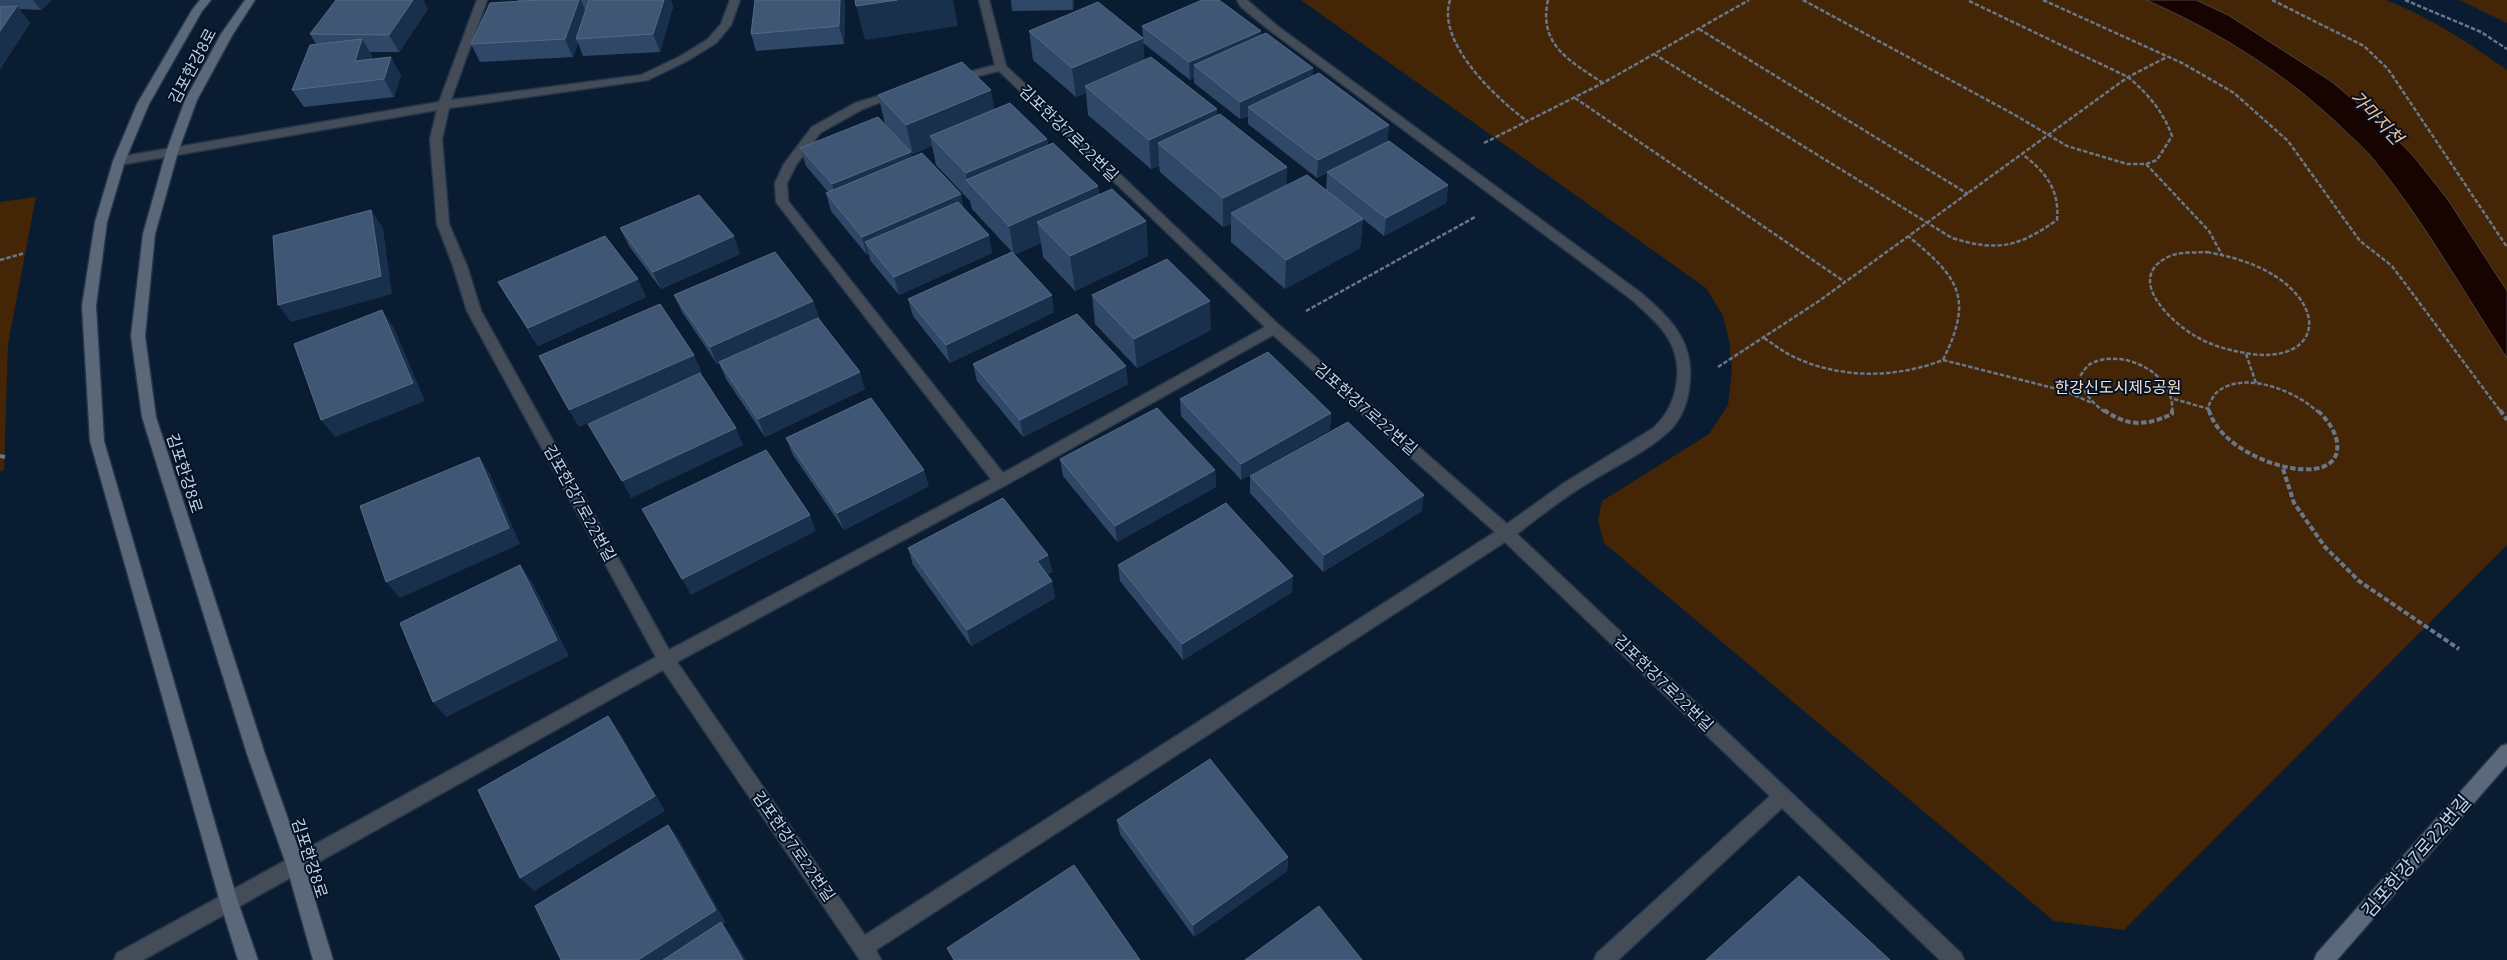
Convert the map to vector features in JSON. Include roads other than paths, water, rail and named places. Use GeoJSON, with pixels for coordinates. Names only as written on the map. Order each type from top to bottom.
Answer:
{"type":"FeatureCollection","features":[{"type":"Feature","properties":{"kind":"street","name":"김포한강8로"},"geometry":{"type":"LineString","coordinates":[[206,0],[197,10],[143,104],[119,161],[101,222],[89,306],[97,441],[229,902],[248,960]]}},
{"type":"Feature","properties":{"kind":"street","name":"김포한강8로"},"geometry":{"type":"LineString","coordinates":[[250,0],[227,34],[191,100],[172,152],[150,234],[138,336],[149,417],[256,754],[295,864],[323,960]]}},
{"type":"Feature","properties":{"kind":"street","name":"김포한강7로22번길"},"geometry":{"type":"LineString","coordinates":[[482,0],[444,105],[436,138],[444,224],[474,311],[666,660],[868,953]]}},
{"type":"Feature","properties":{"kind":"street"},"geometry":{"type":"LineString","coordinates":[[119,161],[444,105],[644,78],[683,59],[712,41],[726,25],[735,0]]}},
{"type":"Feature","properties":{"kind":"street"},"geometry":{"type":"LineString","coordinates":[[937,83],[1000,67],[984,0]]}},
{"type":"Feature","properties":{"kind":"street"},"geometry":{"type":"LineString","coordinates":[[868,953],[1506,532],[1569,487],[1670,423],[1679,405],[1685,376],[1683,350],[1666,323],[1636,296],[1272,27],[1245,5],[1242,0]]}},
{"type":"Feature","properties":{"kind":"street","name":"김포한강7로22번길"},"geometry":{"type":"LineString","coordinates":[[1000,67],[1274,328],[1506,532],[1954,960]]}},
{"type":"Feature","properties":{"kind":"street"},"geometry":{"type":"LineString","coordinates":[[910,90],[859,106],[816,130],[790,164],[780,183],[782,202],[1001,481]]}},
{"type":"Feature","properties":{"kind":"street"},"geometry":{"type":"LineString","coordinates":[[124,960],[666,660],[1001,481],[1274,328]]}},
{"type":"Feature","properties":{"kind":"street","name":"김포한강7로22번길"},"geometry":{"type":"LineString","coordinates":[[2324,960],[2507,752]]}},
{"type":"Feature","properties":{"kind":"street"},"geometry":{"type":"LineString","coordinates":[[1604,960],[1783,796]]}},
{"type":"Feature","properties":{"kind":"water label","name":"가마지천"},"geometry":{"type":"Point","coordinates":[2377,117]}},
{"type":"Feature","properties":{"kind":"park label","name":"한강신도시제5공원"},"geometry":{"type":"Point","coordinates":[2118,387]}}]}
